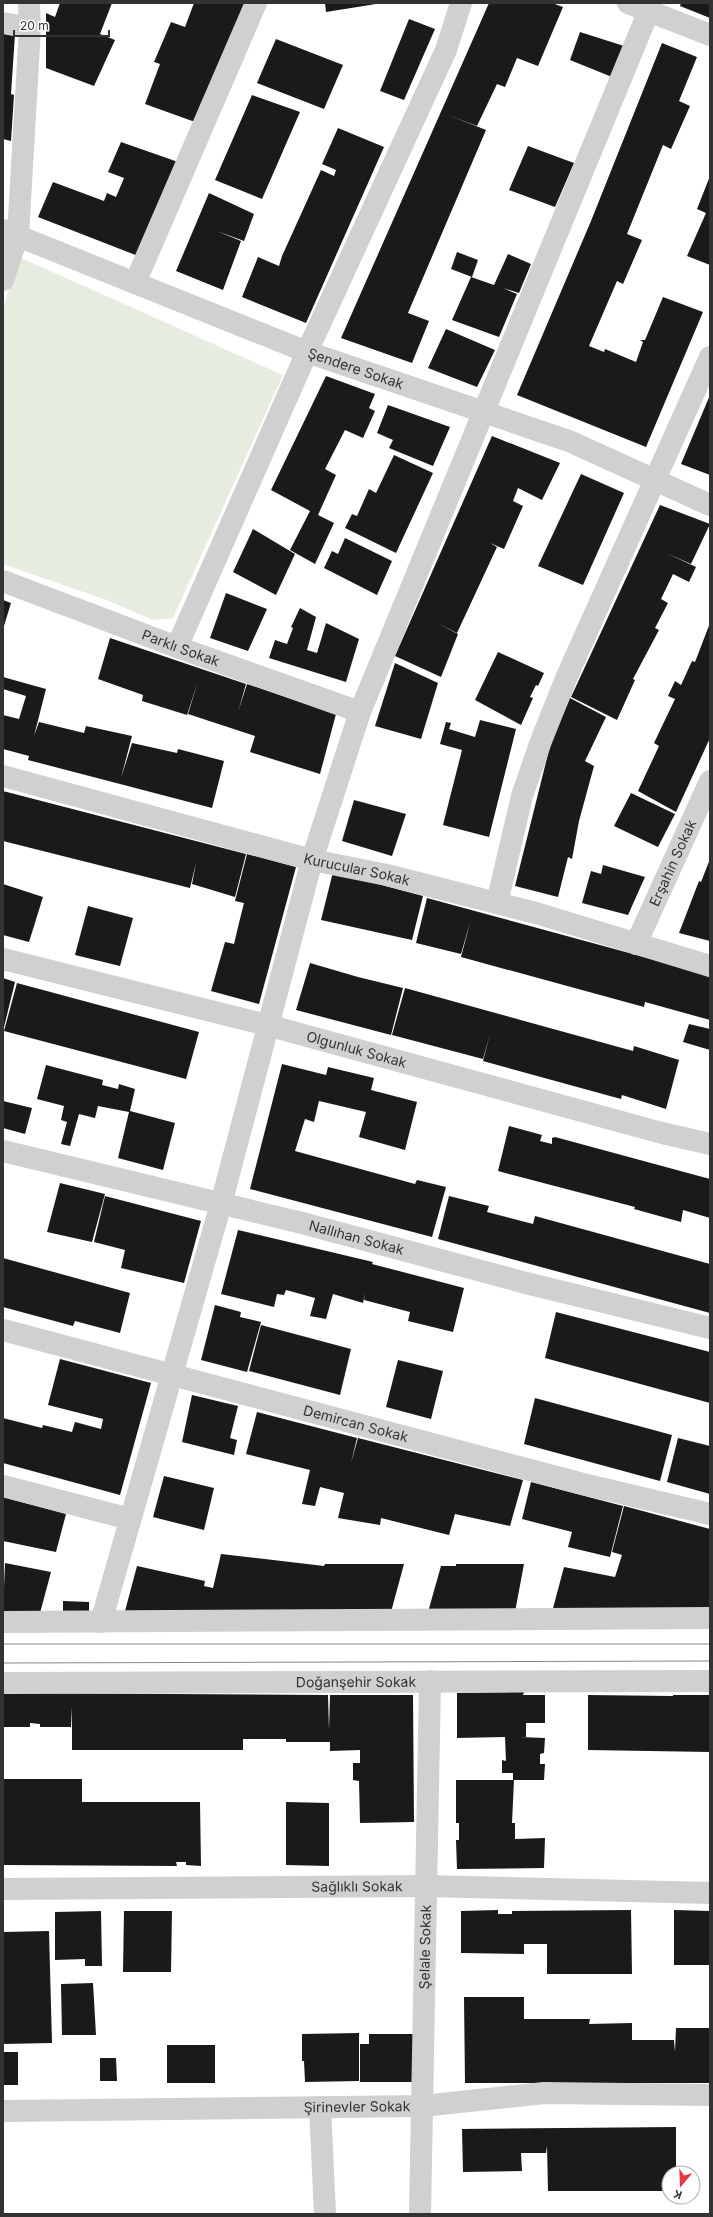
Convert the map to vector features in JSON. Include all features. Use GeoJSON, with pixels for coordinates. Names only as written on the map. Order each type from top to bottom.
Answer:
{"type":"FeatureCollection","features":[{"type":"Feature","properties":{"kind":"street"},"geometry":{"type":"LineString","coordinates":[[3,280],[10,233],[30,28],[29,3]]}},
{"type":"Feature","properties":{"kind":"street"},"geometry":{"type":"LineString","coordinates":[[135,283],[256,3]]}},
{"type":"Feature","properties":{"kind":"street"},"geometry":{"type":"LineString","coordinates":[[177,647],[308,352],[446,50],[461,3]]}},
{"type":"Feature","properties":{"kind":"street"},"geometry":{"type":"LineString","coordinates":[[628,3],[650,7],[710,35]]}},
{"type":"Feature","properties":{"kind":"street"},"geometry":{"type":"LineString","coordinates":[[101,1622],[130,1519],[174,1374],[221,1204],[312,860],[360,712],[650,7]]}},
{"type":"Feature","properties":{"kind":"street"},"geometry":{"type":"LineString","coordinates":[[3,23],[30,28]]}},
{"type":"Feature","properties":{"kind":"street","name":"Şendere Sokak"},"geometry":{"type":"LineString","coordinates":[[10,233],[308,352],[569,441],[710,504]]}},
{"type":"Feature","properties":{"kind":"street"},"geometry":{"type":"LineString","coordinates":[[497,903],[522,796],[541,741],[567,676],[710,358]]}},
{"type":"Feature","properties":{"kind":"street","name":"Parklı Sokak"},"geometry":{"type":"LineString","coordinates":[[3,581],[177,647],[360,712]]}},
{"type":"Feature","properties":{"kind":"street","name":"Kurucular Sokak"},"geometry":{"type":"LineString","coordinates":[[3,776],[312,860],[387,875],[497,903],[710,966]]}},
{"type":"Feature","properties":{"kind":"street","name":"Erşahin Sokak"},"geometry":{"type":"LineString","coordinates":[[636,944],[710,781]]}},
{"type":"Feature","properties":{"kind":"street","name":"Olgunluk Sokak"},"geometry":{"type":"LineString","coordinates":[[3,959],[268,1025],[662,1133],[710,1144]]}},
{"type":"Feature","properties":{"kind":"street","name":"Nallıhan Sokak"},"geometry":{"type":"LineString","coordinates":[[3,1152],[302,1223],[526,1283],[710,1328]]}},
{"type":"Feature","properties":{"kind":"street","name":"Demircan Sokak"},"geometry":{"type":"LineString","coordinates":[[3,1330],[174,1374],[583,1484],[710,1514]]}},
{"type":"Feature","properties":{"kind":"street"},"geometry":{"type":"LineString","coordinates":[[3,1486],[130,1519]]}},
{"type":"Feature","properties":{"kind":"street"},"geometry":{"type":"LineString","coordinates":[[3,1622],[710,1618]]}},
{"type":"Feature","properties":{"kind":"street","name":"Şelale Sokak"},"geometry":{"type":"LineString","coordinates":[[420,2214],[430,1681]]}},
{"type":"Feature","properties":{"kind":"street","name":"Doğanşehir Sokak"},"geometry":{"type":"LineString","coordinates":[[3,1682],[710,1681]]}},
{"type":"Feature","properties":{"kind":"street","name":"Sağlıklı Sokak"},"geometry":{"type":"LineString","coordinates":[[3,1889],[425,1886],[710,1893]]}},
{"type":"Feature","properties":{"kind":"street","name":"Şirinevler Sokak"},"geometry":{"type":"LineString","coordinates":[[3,2111],[422,2106],[544,2093],[710,2095]]}},
{"type":"Feature","properties":{"kind":"street"},"geometry":{"type":"LineString","coordinates":[[320,2107],[325,2214]]}},
{"type":"Feature","properties":{"kind":"shaded area"},"geometry":{"type":"Polygon","coordinates":[[[19,257],[283,375],[173,618],[153,620],[109,601],[3,564],[3,308],[19,257]]]}},
{"type":"Feature","properties":{"kind":"building"},"geometry":{"type":"Polygon","coordinates":[[[60,3],[112,3],[100,34],[115,40],[94,86],[46,68],[46,13],[55,17],[60,3]]]}},
{"type":"Feature","properties":{"kind":"building"},"geometry":{"type":"Polygon","coordinates":[[[194,3],[248,3],[195,122],[145,104],[160,64],[154,62],[171,22],[185,27],[194,3]]]}},
{"type":"Feature","properties":{"kind":"building"},"geometry":{"type":"Polygon","coordinates":[[[325,3],[376,3],[376,4],[326,12],[325,3]]]}},
{"type":"Feature","properties":{"kind":"building"},"geometry":{"type":"Polygon","coordinates":[[[489,3],[552,3],[563,7],[538,66],[517,58],[505,87],[497,84],[477,126],[448,115],[486,130],[408,313],[429,321],[412,363],[341,338],[489,3]]]}},
{"type":"Feature","properties":{"kind":"building"},"geometry":{"type":"Polygon","coordinates":[[[681,3],[710,3],[710,18],[680,6],[681,3]]]}},
{"type":"Feature","properties":{"kind":"building"},"geometry":{"type":"Polygon","coordinates":[[[409,19],[435,29],[404,100],[380,91],[409,19]]]}},
{"type":"Feature","properties":{"kind":"building"},"geometry":{"type":"Polygon","coordinates":[[[3,31],[15,34],[11,94],[14,95],[11,141],[3,139],[3,31]]]}},
{"type":"Feature","properties":{"kind":"building"},"geometry":{"type":"Polygon","coordinates":[[[580,32],[624,46],[612,77],[570,60],[580,32]]]}},
{"type":"Feature","properties":{"kind":"building"},"geometry":{"type":"Polygon","coordinates":[[[276,39],[343,65],[324,109],[257,83],[276,39]]]}},
{"type":"Feature","properties":{"kind":"building"},"geometry":{"type":"Polygon","coordinates":[[[662,43],[697,57],[679,101],[690,106],[671,149],[663,145],[627,234],[642,240],[623,284],[617,281],[589,346],[604,352],[605,349],[636,362],[643,342],[640,340],[645,340],[663,297],[703,312],[646,447],[517,395],[591,221],[662,43]]]}},
{"type":"Feature","properties":{"kind":"building"},"geometry":{"type":"Polygon","coordinates":[[[252,95],[300,112],[262,199],[215,180],[252,95]]]}},
{"type":"Feature","properties":{"kind":"building"},"geometry":{"type":"Polygon","coordinates":[[[338,128],[384,147],[306,323],[242,297],[258,257],[279,266],[282,256],[321,170],[334,176],[336,170],[322,164],[338,128]]]}},
{"type":"Feature","properties":{"kind":"building"},"geometry":{"type":"Polygon","coordinates":[[[121,142],[178,162],[138,256],[38,217],[53,182],[104,201],[107,193],[116,197],[124,178],[108,172],[121,142]]]}},
{"type":"Feature","properties":{"kind":"building"},"geometry":{"type":"Polygon","coordinates":[[[528,146],[574,163],[555,207],[509,190],[528,146]]]}},
{"type":"Feature","properties":{"kind":"building"},"geometry":{"type":"Polygon","coordinates":[[[710,176],[710,265],[687,256],[706,213],[697,209],[710,176]]]}},
{"type":"Feature","properties":{"kind":"building"},"geometry":{"type":"Polygon","coordinates":[[[209,193],[254,214],[244,241],[217,231],[241,241],[223,290],[176,271],[209,193]]]}},
{"type":"Feature","properties":{"kind":"building"},"geometry":{"type":"Polygon","coordinates":[[[457,252],[478,260],[472,277],[451,269],[457,252]]]}},
{"type":"Feature","properties":{"kind":"building"},"geometry":{"type":"Polygon","coordinates":[[[508,254],[531,264],[519,293],[503,288],[517,294],[499,337],[452,320],[471,277],[494,285],[508,254]]]}},
{"type":"Feature","properties":{"kind":"building"},"geometry":{"type":"Polygon","coordinates":[[[446,329],[495,350],[477,387],[428,368],[446,329]]]}},
{"type":"Feature","properties":{"kind":"building"},"geometry":{"type":"Polygon","coordinates":[[[326,376],[375,394],[369,408],[375,411],[363,438],[345,430],[325,469],[336,475],[318,515],[334,523],[315,564],[290,550],[310,511],[271,490],[326,376]]]}},
{"type":"Feature","properties":{"kind":"building"},"geometry":{"type":"Polygon","coordinates":[[[710,395],[710,475],[681,464],[710,395]]]}},
{"type":"Feature","properties":{"kind":"building"},"geometry":{"type":"Polygon","coordinates":[[[388,405],[450,427],[433,466],[389,448],[393,440],[377,433],[388,405]]]}},
{"type":"Feature","properties":{"kind":"building"},"geometry":{"type":"Polygon","coordinates":[[[492,436],[560,463],[542,500],[518,488],[513,501],[523,506],[504,549],[490,543],[497,547],[457,633],[437,623],[458,634],[441,677],[395,656],[492,436]]]}},
{"type":"Feature","properties":{"kind":"building"},"geometry":{"type":"Polygon","coordinates":[[[394,455],[433,473],[396,553],[345,528],[352,514],[357,516],[369,489],[376,493],[394,455]]]}},
{"type":"Feature","properties":{"kind":"building"},"geometry":{"type":"Polygon","coordinates":[[[581,474],[624,493],[583,585],[538,566],[581,474]]]}},
{"type":"Feature","properties":{"kind":"building"},"geometry":{"type":"Polygon","coordinates":[[[660,505],[710,524],[691,564],[666,553],[696,567],[689,582],[673,574],[661,599],[668,603],[655,628],[659,630],[633,679],[635,680],[617,720],[571,697],[660,505]]]}},
{"type":"Feature","properties":{"kind":"building"},"geometry":{"type":"Polygon","coordinates":[[[253,529],[295,554],[276,595],[233,572],[253,529]]]}},
{"type":"Feature","properties":{"kind":"building"},"geometry":{"type":"Polygon","coordinates":[[[345,538],[392,561],[377,595],[324,568],[332,551],[338,554],[345,538]]]}},
{"type":"Feature","properties":{"kind":"building"},"geometry":{"type":"Polygon","coordinates":[[[226,593],[267,609],[248,651],[210,638],[226,593]]]}},
{"type":"Feature","properties":{"kind":"building"},"geometry":{"type":"Polygon","coordinates":[[[3,600],[11,603],[3,629],[3,600]]]}},
{"type":"Feature","properties":{"kind":"building"},"geometry":{"type":"Polygon","coordinates":[[[300,608],[316,617],[307,650],[317,653],[326,623],[359,639],[346,682],[269,658],[275,640],[287,644],[293,628],[291,627],[300,608]]]}},
{"type":"Feature","properties":{"kind":"building"},"geometry":{"type":"Polygon","coordinates":[[[710,623],[710,738],[676,812],[638,791],[659,746],[654,743],[675,699],[668,696],[675,681],[681,685],[692,661],[695,662],[710,623]]]}},
{"type":"Feature","properties":{"kind":"building"},"geometry":{"type":"Polygon","coordinates":[[[110,638],[246,684],[238,712],[247,684],[336,714],[320,774],[250,752],[255,736],[188,714],[198,681],[187,715],[142,701],[143,695],[98,679],[110,638]]]}},
{"type":"Feature","properties":{"kind":"building"},"geometry":{"type":"Polygon","coordinates":[[[498,652],[544,673],[538,686],[536,685],[530,697],[533,698],[521,725],[475,700],[498,652]]]}},
{"type":"Feature","properties":{"kind":"building"},"geometry":{"type":"Polygon","coordinates":[[[395,663],[438,683],[421,739],[375,726],[395,663]]]}},
{"type":"Feature","properties":{"kind":"building"},"geometry":{"type":"Polygon","coordinates":[[[3,677],[46,689],[34,736],[39,722],[84,733],[86,726],[132,736],[121,778],[132,743],[177,753],[178,749],[224,761],[212,808],[28,760],[29,756],[3,749],[3,715],[19,719],[26,696],[3,689],[3,677]]]}},
{"type":"Feature","properties":{"kind":"building"},"geometry":{"type":"Polygon","coordinates":[[[570,698],[606,717],[585,761],[594,766],[579,821],[572,859],[568,857],[558,897],[515,886],[551,742],[570,698]]]}},
{"type":"Feature","properties":{"kind":"building"},"geometry":{"type":"Polygon","coordinates":[[[480,720],[516,729],[489,837],[443,825],[462,750],[440,744],[446,722],[451,723],[449,729],[475,737],[480,720]]]}},
{"type":"Feature","properties":{"kind":"building"},"geometry":{"type":"Polygon","coordinates":[[[3,791],[246,854],[235,897],[192,884],[196,863],[190,888],[3,841],[3,791]]]}},
{"type":"Feature","properties":{"kind":"building"},"geometry":{"type":"Polygon","coordinates":[[[631,793],[675,814],[658,847],[614,826],[631,793]]]}},
{"type":"Feature","properties":{"kind":"building"},"geometry":{"type":"Polygon","coordinates":[[[354,800],[406,814],[392,856],[342,841],[354,800]]]}},
{"type":"Feature","properties":{"kind":"building"},"geometry":{"type":"Polygon","coordinates":[[[247,854],[296,867],[259,1004],[211,991],[225,942],[234,944],[244,903],[235,901],[247,854]]]}},
{"type":"Feature","properties":{"kind":"building"},"geometry":{"type":"Polygon","coordinates":[[[710,859],[710,941],[679,933],[699,881],[701,882],[710,859]]]}},
{"type":"Feature","properties":{"kind":"building"},"geometry":{"type":"Polygon","coordinates":[[[603,865],[645,877],[628,915],[582,903],[591,871],[601,874],[603,865]]]}},
{"type":"Feature","properties":{"kind":"building"},"geometry":{"type":"Polygon","coordinates":[[[333,872],[423,896],[412,940],[321,920],[333,872]]]}},
{"type":"Feature","properties":{"kind":"building"},"geometry":{"type":"Polygon","coordinates":[[[3,884],[43,897],[29,942],[3,935],[3,884]]]}},
{"type":"Feature","properties":{"kind":"building"},"geometry":{"type":"Polygon","coordinates":[[[427,898],[710,975],[710,1020],[645,1002],[644,1007],[461,957],[471,919],[461,954],[416,943],[427,898]]]}},
{"type":"Feature","properties":{"kind":"building"},"geometry":{"type":"Polygon","coordinates":[[[88,906],[133,918],[120,966],[75,955],[88,906]]]}},
{"type":"Feature","properties":{"kind":"building"},"geometry":{"type":"Polygon","coordinates":[[[310,963],[403,988],[391,1035],[296,1010],[310,963]]]}},
{"type":"Feature","properties":{"kind":"building"},"geometry":{"type":"Polygon","coordinates":[[[3,978],[15,982],[4,1027],[3,1027],[3,978]]]}},
{"type":"Feature","properties":{"kind":"building"},"geometry":{"type":"Polygon","coordinates":[[[17,983],[199,1032],[186,1079],[4,1031],[17,983]]]}},
{"type":"Feature","properties":{"kind":"building"},"geometry":{"type":"Polygon","coordinates":[[[405,988],[633,1051],[634,1046],[679,1060],[666,1109],[622,1095],[621,1099],[483,1061],[490,1034],[483,1059],[392,1035],[405,988]]]}},
{"type":"Feature","properties":{"kind":"building"},"geometry":{"type":"Polygon","coordinates":[[[689,1024],[710,1029],[710,1050],[683,1042],[689,1024]]]}},
{"type":"Feature","properties":{"kind":"building"},"geometry":{"type":"Polygon","coordinates":[[[282,1064],[326,1075],[328,1067],[374,1078],[371,1090],[417,1102],[405,1150],[359,1137],[366,1112],[319,1101],[314,1122],[305,1119],[295,1151],[415,1184],[417,1180],[446,1187],[432,1237],[250,1189],[282,1064]]]}},
{"type":"Feature","properties":{"kind":"building"},"geometry":{"type":"Polygon","coordinates":[[[46,1065],[103,1080],[102,1085],[118,1089],[119,1084],[135,1089],[130,1111],[175,1123],[163,1170],[118,1158],[129,1112],[98,1106],[95,1118],[79,1114],[70,1146],[61,1144],[67,1122],[61,1120],[64,1106],[37,1099],[46,1065]]]}},
{"type":"Feature","properties":{"kind":"building"},"geometry":{"type":"Polygon","coordinates":[[[3,1101],[32,1108],[25,1134],[3,1128],[3,1101]]]}},
{"type":"Feature","properties":{"kind":"building"},"geometry":{"type":"Polygon","coordinates":[[[509,1126],[542,1135],[540,1141],[552,1144],[552,1138],[555,1137],[710,1179],[710,1218],[683,1210],[681,1222],[634,1209],[635,1207],[498,1171],[509,1126]]]}},
{"type":"Feature","properties":{"kind":"building"},"geometry":{"type":"Polygon","coordinates":[[[60,1183],[105,1194],[92,1242],[47,1232],[60,1183]]]}},
{"type":"Feature","properties":{"kind":"building"},"geometry":{"type":"Polygon","coordinates":[[[105,1196],[201,1221],[184,1283],[121,1268],[125,1250],[94,1242],[105,1196]]]}},
{"type":"Feature","properties":{"kind":"building"},"geometry":{"type":"Polygon","coordinates":[[[449,1196],[489,1206],[487,1212],[533,1224],[535,1216],[710,1264],[710,1313],[438,1239],[449,1196]]]}},
{"type":"Feature","properties":{"kind":"building"},"geometry":{"type":"Polygon","coordinates":[[[238,1230],[373,1262],[372,1264],[464,1288],[453,1332],[408,1321],[410,1312],[364,1300],[365,1293],[363,1303],[333,1294],[326,1319],[310,1316],[315,1298],[286,1290],[284,1295],[277,1294],[274,1307],[221,1294],[238,1230]]]}},
{"type":"Feature","properties":{"kind":"building"},"geometry":{"type":"Polygon","coordinates":[[[3,1258],[130,1293],[120,1333],[75,1321],[73,1326],[3,1307],[3,1258]]]}},
{"type":"Feature","properties":{"kind":"building"},"geometry":{"type":"Polygon","coordinates":[[[215,1305],[241,1312],[240,1317],[261,1322],[247,1372],[201,1360],[215,1305]]]}},
{"type":"Feature","properties":{"kind":"building"},"geometry":{"type":"Polygon","coordinates":[[[556,1312],[710,1352],[710,1403],[545,1358],[556,1312]]]}},
{"type":"Feature","properties":{"kind":"building"},"geometry":{"type":"Polygon","coordinates":[[[261,1325],[351,1349],[340,1395],[249,1371],[261,1325]]]}},
{"type":"Feature","properties":{"kind":"building"},"geometry":{"type":"Polygon","coordinates":[[[60,1359],[151,1383],[120,1495],[3,1463],[3,1418],[42,1428],[43,1425],[72,1432],[75,1422],[101,1429],[103,1419],[48,1405],[60,1359]]]}},
{"type":"Feature","properties":{"kind":"building"},"geometry":{"type":"Polygon","coordinates":[[[398,1360],[443,1371],[431,1419],[386,1407],[398,1360]]]}},
{"type":"Feature","properties":{"kind":"building"},"geometry":{"type":"Polygon","coordinates":[[[192,1395],[238,1406],[230,1438],[237,1440],[234,1455],[182,1442],[192,1395]]]}},
{"type":"Feature","properties":{"kind":"building"},"geometry":{"type":"Polygon","coordinates":[[[535,1398],[672,1435],[660,1481],[524,1444],[535,1398]]]}},
{"type":"Feature","properties":{"kind":"building"},"geometry":{"type":"Polygon","coordinates":[[[257,1412],[357,1438],[351,1463],[358,1438],[523,1480],[510,1526],[455,1514],[449,1535],[381,1518],[380,1525],[338,1518],[344,1493],[320,1487],[315,1506],[302,1504],[310,1470],[246,1454],[257,1412]]]}},
{"type":"Feature","properties":{"kind":"building"},"geometry":{"type":"Polygon","coordinates":[[[678,1438],[710,1446],[710,1494],[667,1482],[678,1438]]]}},
{"type":"Feature","properties":{"kind":"building"},"geometry":{"type":"Polygon","coordinates":[[[164,1476],[214,1488],[204,1530],[153,1517],[164,1476]]]}},
{"type":"Feature","properties":{"kind":"building"},"geometry":{"type":"Polygon","coordinates":[[[531,1482],[623,1506],[610,1557],[568,1547],[572,1532],[522,1519],[531,1482]]]}},
{"type":"Feature","properties":{"kind":"building"},"geometry":{"type":"Polygon","coordinates":[[[3,1497],[66,1514],[56,1552],[3,1541],[3,1497]]]}},
{"type":"Feature","properties":{"kind":"building"},"geometry":{"type":"Polygon","coordinates":[[[624,1506],[710,1529],[710,1612],[552,1612],[564,1567],[615,1577],[622,1555],[612,1552],[624,1506]]]}},
{"type":"Feature","properties":{"kind":"building"},"geometry":{"type":"Polygon","coordinates":[[[221,1554],[324,1566],[325,1564],[404,1564],[391,1612],[125,1611],[137,1566],[205,1581],[204,1586],[213,1588],[221,1554]]]}},
{"type":"Feature","properties":{"kind":"building"},"geometry":{"type":"Polygon","coordinates":[[[5,1563],[51,1572],[40,1613],[3,1611],[5,1563]]]}},
{"type":"Feature","properties":{"kind":"building"},"geometry":{"type":"Polygon","coordinates":[[[456,1564],[524,1564],[515,1612],[428,1612],[441,1566],[456,1566],[456,1564]]]}},
{"type":"Feature","properties":{"kind":"building"},"geometry":{"type":"Polygon","coordinates":[[[63,1601],[89,1602],[89,1613],[63,1613],[63,1601]]]}},
{"type":"Feature","properties":{"kind":"building"},"geometry":{"type":"Polygon","coordinates":[[[524,1692],[523,1695],[545,1695],[545,1723],[526,1723],[526,1737],[519,1737],[545,1738],[544,1753],[540,1754],[540,1764],[545,1764],[544,1780],[514,1780],[512,1823],[515,1823],[515,1839],[545,1838],[544,1868],[457,1869],[456,1840],[459,1840],[459,1823],[456,1823],[456,1780],[513,1780],[513,1773],[502,1773],[502,1760],[506,1761],[505,1737],[457,1738],[457,1693],[524,1692]]]}},
{"type":"Feature","properties":{"kind":"building"},"geometry":{"type":"Polygon","coordinates":[[[3,1693],[328,1695],[329,1730],[330,1695],[413,1695],[414,1822],[360,1823],[359,1781],[353,1780],[353,1763],[360,1763],[360,1750],[330,1751],[330,1742],[286,1742],[286,1739],[243,1739],[243,1750],[72,1750],[72,1707],[71,1727],[40,1727],[40,1724],[30,1723],[30,1727],[3,1727],[3,1693]]]}},
{"type":"Feature","properties":{"kind":"building"},"geometry":{"type":"Polygon","coordinates":[[[588,1695],[710,1695],[710,1752],[588,1750],[588,1695]]]}},
{"type":"Feature","properties":{"kind":"building"},"geometry":{"type":"Polygon","coordinates":[[[3,1779],[82,1779],[82,1802],[200,1802],[201,1866],[186,1865],[186,1862],[176,1862],[177,1866],[3,1865],[3,1779]]]}},
{"type":"Feature","properties":{"kind":"building"},"geometry":{"type":"Polygon","coordinates":[[[286,1802],[329,1803],[329,1866],[286,1865],[286,1802]]]}},
{"type":"Feature","properties":{"kind":"building"},"geometry":{"type":"Polygon","coordinates":[[[498,1910],[498,1914],[512,1914],[512,1911],[631,1910],[632,1974],[547,1974],[547,1944],[524,1944],[524,1954],[461,1953],[461,1911],[498,1910]]]}},
{"type":"Feature","properties":{"kind":"building"},"geometry":{"type":"Polygon","coordinates":[[[674,1910],[710,1911],[710,1965],[674,1965],[674,1910]]]}},
{"type":"Feature","properties":{"kind":"building"},"geometry":{"type":"Polygon","coordinates":[[[101,1911],[102,1966],[85,1966],[85,1959],[55,1960],[55,1912],[101,1911]]]}},
{"type":"Feature","properties":{"kind":"building"},"geometry":{"type":"Polygon","coordinates":[[[124,1911],[172,1911],[171,1972],[123,1972],[124,1911]]]}},
{"type":"Feature","properties":{"kind":"building"},"geometry":{"type":"Polygon","coordinates":[[[49,1931],[52,2043],[3,2044],[3,1932],[49,1931]]]}},
{"type":"Feature","properties":{"kind":"building"},"geometry":{"type":"Polygon","coordinates":[[[93,1983],[96,2035],[62,2035],[61,1984],[93,1983]]]}},
{"type":"Feature","properties":{"kind":"building"},"geometry":{"type":"Polygon","coordinates":[[[464,1997],[524,1997],[524,2019],[590,2019],[589,2024],[632,2023],[632,2040],[674,2040],[675,2052],[676,2028],[710,2028],[710,2083],[465,2083],[464,1997]]]}},
{"type":"Feature","properties":{"kind":"building"},"geometry":{"type":"Polygon","coordinates":[[[359,2033],[359,2081],[305,2082],[304,2061],[302,2061],[302,2034],[359,2033]]]}},
{"type":"Feature","properties":{"kind":"building"},"geometry":{"type":"Polygon","coordinates":[[[369,2034],[417,2034],[417,2082],[360,2082],[360,2044],[369,2044],[369,2034]]]}},
{"type":"Feature","properties":{"kind":"building"},"geometry":{"type":"Polygon","coordinates":[[[167,2045],[215,2045],[215,2083],[167,2083],[167,2045]]]}},
{"type":"Feature","properties":{"kind":"building"},"geometry":{"type":"Polygon","coordinates":[[[3,2052],[18,2052],[18,2085],[3,2085],[3,2052]]]}},
{"type":"Feature","properties":{"kind":"building"},"geometry":{"type":"Polygon","coordinates":[[[100,2058],[116,2058],[117,2081],[100,2081],[100,2058]]]}},
{"type":"Feature","properties":{"kind":"building"},"geometry":{"type":"Polygon","coordinates":[[[676,2127],[676,2165],[661,2165],[661,2191],[548,2191],[547,2146],[546,2153],[521,2153],[522,2171],[463,2172],[462,2129],[676,2127]]]}},
{"type":"Feature","properties":{"kind":"tram line"},"geometry":{"type":"LineString","coordinates":[[3,1644],[710,1644]]}},
{"type":"Feature","properties":{"kind":"tram line"},"geometry":{"type":"LineString","coordinates":[[3,1663],[710,1661]]}}]}
